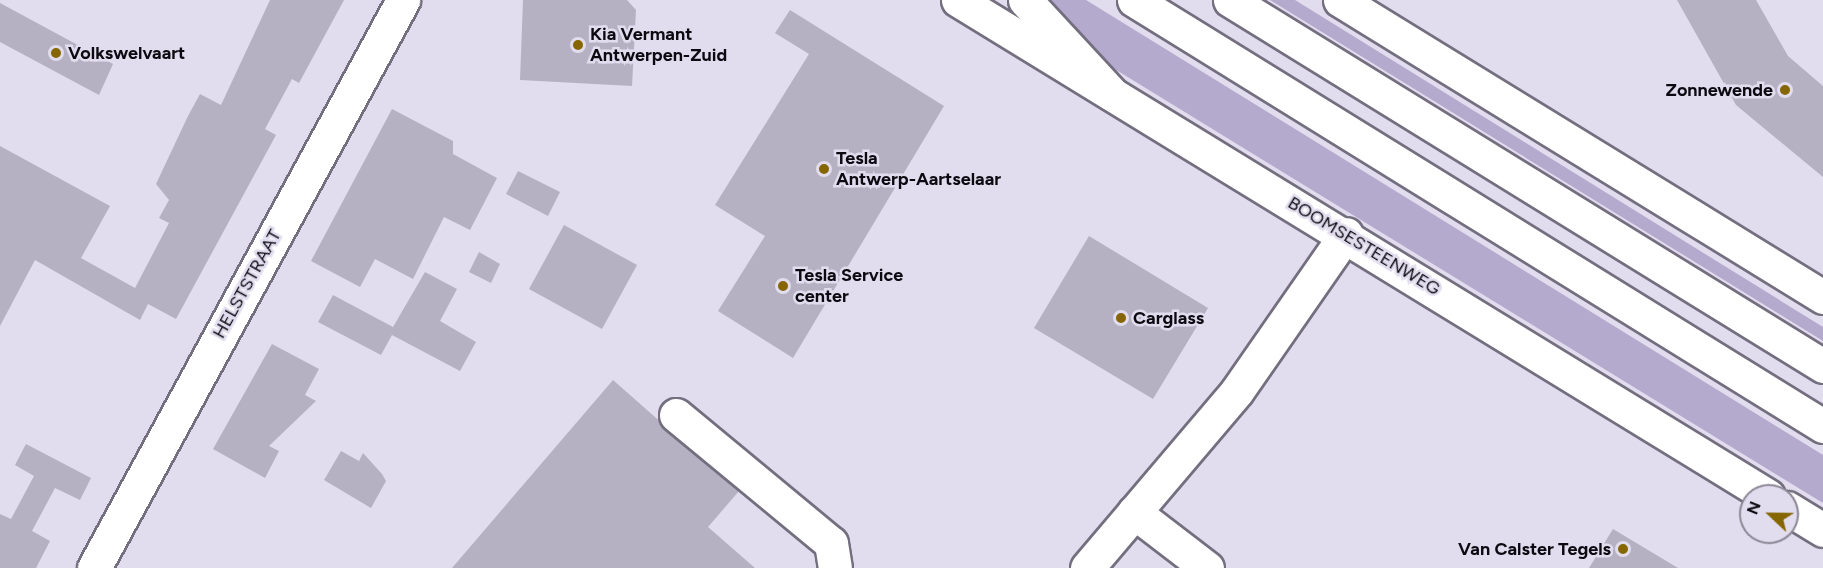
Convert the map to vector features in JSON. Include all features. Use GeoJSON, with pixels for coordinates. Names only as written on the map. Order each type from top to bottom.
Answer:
{"type":"FeatureCollection","features":[{"type":"Feature","properties":{"kind":"main road","name":"HELSTSTRAAT"},"geometry":{"type":"LineString","coordinates":[[94,568],[403,0]]}},
{"type":"Feature","properties":{"kind":"main road","name":"BOOMSESTEENWEG"},"geometry":{"type":"LineString","coordinates":[[958,0],[1346,234],[1749,484]]}},
{"type":"Feature","properties":{"kind":"main road"},"geometry":{"type":"LineString","coordinates":[[1025,0],[1112,94]]}},
{"type":"Feature","properties":{"kind":"main road"},"geometry":{"type":"LineString","coordinates":[[1134,0],[1823,426]]}},
{"type":"Feature","properties":{"kind":"main road"},"geometry":{"type":"LineString","coordinates":[[1230,0],[1823,366]]}},
{"type":"Feature","properties":{"kind":"main road"},"geometry":{"type":"LineString","coordinates":[[1340,0],[1823,297]]}},
{"type":"Feature","properties":{"kind":"main road"},"geometry":{"type":"LineString","coordinates":[[1087,568],[1237,391],[1346,234]]}},
{"type":"Feature","properties":{"kind":"main road"},"geometry":{"type":"LineString","coordinates":[[676,416],[831,543],[835,568]]}},
{"type":"Feature","properties":{"kind":"main road"},"geometry":{"type":"LineString","coordinates":[[1134,512],[1207,568]]}},
{"type":"Feature","properties":{"kind":"main road"},"geometry":{"type":"LineString","coordinates":[[1799,515],[1823,530]]}},
{"type":"Feature","properties":{"kind":"shaded area"},"geometry":{"type":"Polygon","coordinates":[[[1036,0],[1086,0],[1823,455],[1823,503],[1799,488],[1799,484],[1792,484],[1100,60],[1036,0]]]}},
{"type":"Feature","properties":{"kind":"shaded area"},"geometry":{"type":"Polygon","coordinates":[[[1270,0],[1295,0],[1823,327],[1823,341],[1270,0]]]}},
{"type":"Feature","properties":{"kind":"building"},"geometry":{"type":"Polygon","coordinates":[[[270,0],[344,0],[299,83],[292,79],[265,129],[276,135],[176,319],[148,304],[140,320],[35,260],[0,326],[0,146],[110,206],[81,258],[135,288],[169,223],[159,218],[169,200],[156,184],[200,94],[221,105],[270,0]]]}},
{"type":"Feature","properties":{"kind":"building","name":"Kia Vermant Antwerpen-Zuid"},"geometry":{"type":"Polygon","coordinates":[[[523,0],[627,0],[636,10],[632,86],[520,80],[523,0]]]}},
{"type":"Feature","properties":{"kind":"building","name":"Zonnewende"},"geometry":{"type":"Polygon","coordinates":[[[1677,0],[1756,0],[1788,56],[1823,86],[1823,177],[1736,105],[1677,0]]]}},
{"type":"Feature","properties":{"kind":"building","name":"Volkswelvaart"},"geometry":{"type":"Polygon","coordinates":[[[0,3],[113,64],[99,95],[0,42],[0,3]]]}},
{"type":"Feature","properties":{"kind":"building","name":"Tesla Antwerp-Aartselaar"},"geometry":{"type":"Polygon","coordinates":[[[790,10],[944,106],[793,358],[718,311],[765,236],[715,205],[809,54],[775,33],[790,10]]]}},
{"type":"Feature","properties":{"kind":"building"},"geometry":{"type":"Polygon","coordinates":[[[392,109],[453,141],[453,154],[497,178],[470,230],[444,217],[413,279],[375,259],[360,287],[311,261],[392,109]]]}},
{"type":"Feature","properties":{"kind":"building"},"geometry":{"type":"Polygon","coordinates":[[[518,171],[560,192],[548,216],[506,194],[518,171]]]}},
{"type":"Feature","properties":{"kind":"building"},"geometry":{"type":"Polygon","coordinates":[[[564,225],[637,265],[602,329],[529,289],[564,225]]]}},
{"type":"Feature","properties":{"kind":"building","name":"Carglass"},"geometry":{"type":"Polygon","coordinates":[[[1089,236],[1208,308],[1153,399],[1034,328],[1089,236]]]}},
{"type":"Feature","properties":{"kind":"building"},"geometry":{"type":"Polygon","coordinates":[[[479,252],[500,264],[491,283],[469,272],[479,252]]]}},
{"type":"Feature","properties":{"kind":"building"},"geometry":{"type":"Polygon","coordinates":[[[425,272],[457,289],[440,321],[476,342],[460,371],[392,335],[381,355],[318,322],[333,295],[393,327],[425,272]]]}},
{"type":"Feature","properties":{"kind":"building"},"geometry":{"type":"Polygon","coordinates":[[[272,344],[319,369],[305,395],[316,401],[269,446],[279,451],[265,478],[213,449],[272,344]]]}},
{"type":"Feature","properties":{"kind":"building"},"geometry":{"type":"Polygon","coordinates":[[[613,380],[739,491],[708,527],[755,568],[452,568],[613,380]]]}},
{"type":"Feature","properties":{"kind":"building"},"geometry":{"type":"Polygon","coordinates":[[[26,444],[91,478],[80,500],[55,488],[32,531],[50,541],[36,568],[0,568],[0,514],[11,519],[34,476],[15,465],[26,444]]]}},
{"type":"Feature","properties":{"kind":"building"},"geometry":{"type":"Polygon","coordinates":[[[341,451],[359,461],[363,453],[386,481],[371,508],[324,480],[341,451]]]}},
{"type":"Feature","properties":{"kind":"building","name":"Van Calster Tegels"},"geometry":{"type":"Polygon","coordinates":[[[1613,529],[1678,568],[1589,568],[1613,529]]]}},
{"type":"Feature","properties":{"kind":"place","name":"Kia Vermant Antwerpen-Zuid"},"geometry":{"type":"Point","coordinates":[578,45]}},
{"type":"Feature","properties":{"kind":"place","name":"Volkswelvaart"},"geometry":{"type":"Point","coordinates":[56,53]}},
{"type":"Feature","properties":{"kind":"place","name":"Zonnewende"},"geometry":{"type":"Point","coordinates":[1785,90]}},
{"type":"Feature","properties":{"kind":"place","name":"Tesla Antwerp-Aartselaar"},"geometry":{"type":"Point","coordinates":[824,169]}},
{"type":"Feature","properties":{"kind":"place","name":"Tesla Service center"},"geometry":{"type":"Point","coordinates":[783,286]}},
{"type":"Feature","properties":{"kind":"place","name":"Carglass"},"geometry":{"type":"Point","coordinates":[1121,318]}},
{"type":"Feature","properties":{"kind":"place","name":"Van Calster Tegels"},"geometry":{"type":"Point","coordinates":[1623,549]}}]}
